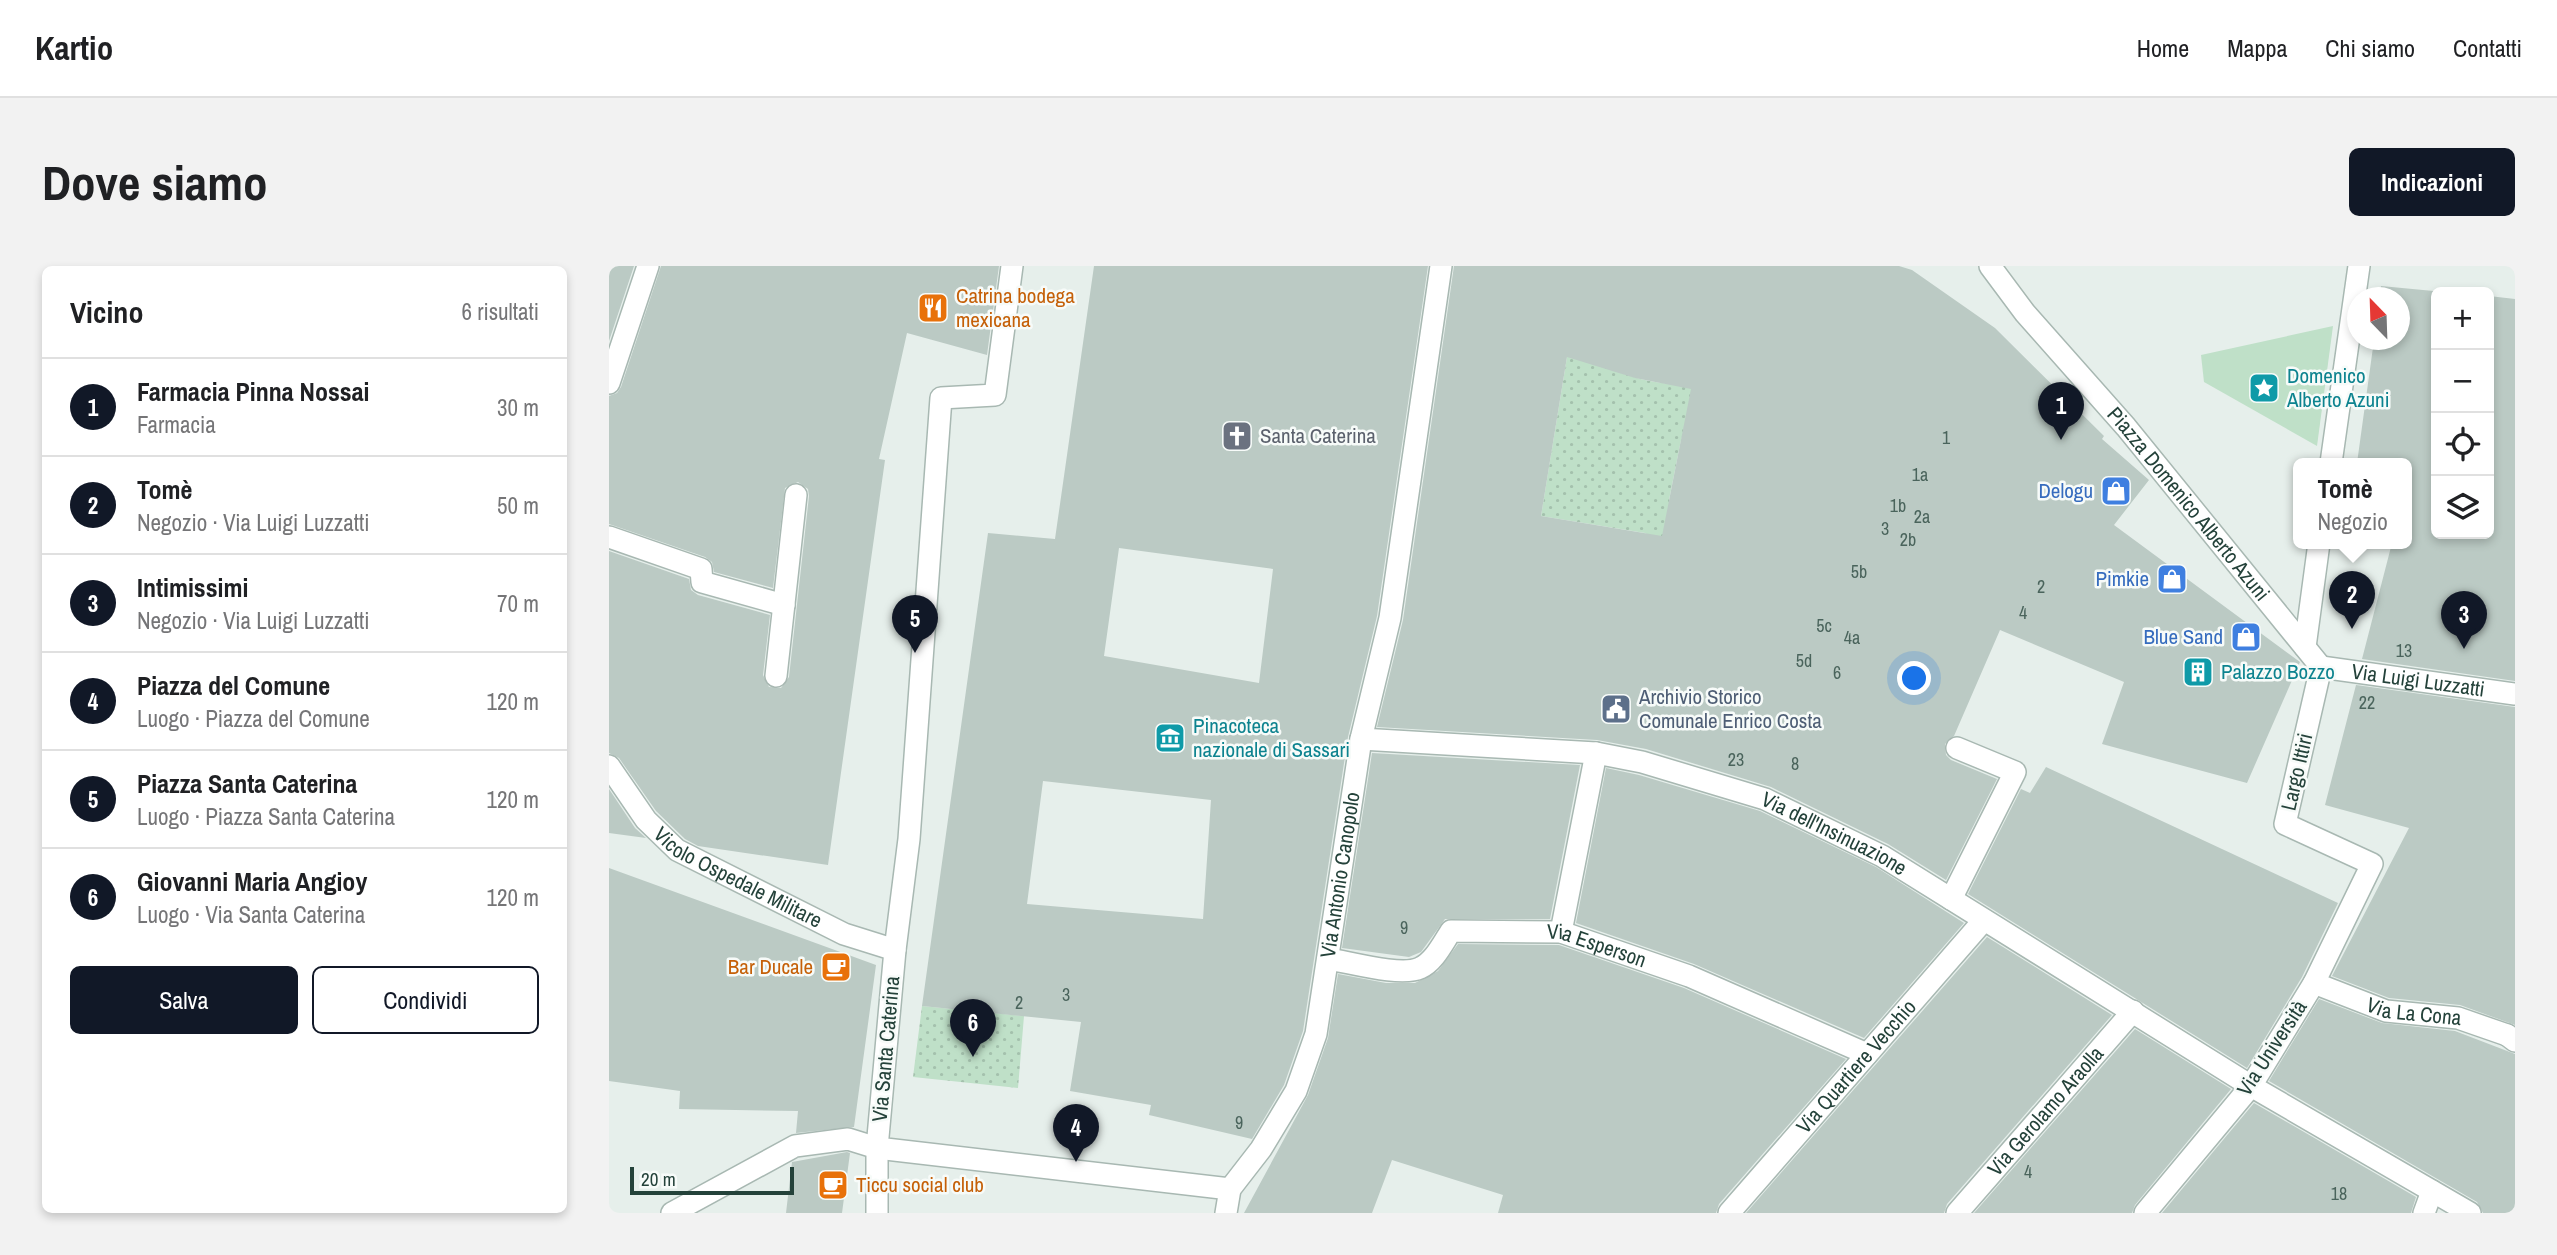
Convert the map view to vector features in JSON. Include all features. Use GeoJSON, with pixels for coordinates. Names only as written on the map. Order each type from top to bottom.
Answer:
{"type":"FeatureCollection","features":[{"type":"Feature","properties":{"kind":"street"},"geometry":{"type":"LineString","coordinates":[[609,383],[647,266]]}},
{"type":"Feature","properties":{"kind":"street","name":"Via Santa Caterina"},"geometry":{"type":"LineString","coordinates":[[877,1213],[877,1148],[895,950],[909,839],[941,398],[995,395],[1012,266]]}},
{"type":"Feature","properties":{"kind":"street","name":"Via Antonio Canopolo"},"geometry":{"type":"LineString","coordinates":[[1226,1213],[1230,1189],[1261,1149],[1296,1090],[1316,1034],[1338,873],[1361,739],[1390,618],[1441,266]]}},
{"type":"Feature","properties":{"kind":"street","name":"Piazza Domenico Alberto Azuni"},"geometry":{"type":"LineString","coordinates":[[1990,266],[2025,313],[2126,427],[2321,667]]}},
{"type":"Feature","properties":{"kind":"street"},"geometry":{"type":"LineString","coordinates":[[2332,458],[2359,266]]}},
{"type":"Feature","properties":{"kind":"street"},"geometry":{"type":"LineString","coordinates":[[776,676],[796,495]]}},
{"type":"Feature","properties":{"kind":"street"},"geometry":{"type":"LineString","coordinates":[[609,537],[701,569],[702,582],[784,605]]}},
{"type":"Feature","properties":{"kind":"street"},"geometry":{"type":"LineString","coordinates":[[2305,647],[2318,549]]}},
{"type":"Feature","properties":{"kind":"street","name":"Via Luigi Luzzatti"},"geometry":{"type":"LineString","coordinates":[[2321,667],[2515,694]]}},
{"type":"Feature","properties":{"kind":"street","name":"Largo Ittiri"},"geometry":{"type":"LineString","coordinates":[[2321,667],[2285,824],[2372,864]]}},
{"type":"Feature","properties":{"kind":"street","name":"Via dell'Insinuazione"},"geometry":{"type":"LineString","coordinates":[[1361,739],[1596,753],[1641,762],[1765,799],[1882,856],[2251,1086],[2470,1213]]}},
{"type":"Feature","properties":{"kind":"street"},"geometry":{"type":"LineString","coordinates":[[1951,899],[2015,772],[1957,748]]}},
{"type":"Feature","properties":{"kind":"street"},"geometry":{"type":"LineString","coordinates":[[1561,932],[1596,753]]}},
{"type":"Feature","properties":{"kind":"street","name":"Vicolo Ospedale Militare"},"geometry":{"type":"LineString","coordinates":[[609,766],[646,820],[677,850],[844,934],[895,950]]}},
{"type":"Feature","properties":{"kind":"street","name":"Via Università"},"geometry":{"type":"LineString","coordinates":[[2145,1213],[2251,1086],[2314,983],[2372,864]]}},
{"type":"Feature","properties":{"kind":"street","name":"Via Quartiere Vecchio"},"geometry":{"type":"LineString","coordinates":[[1729,1213],[1985,920]]}},
{"type":"Feature","properties":{"kind":"street","name":"Via Esperson"},"geometry":{"type":"LineString","coordinates":[[1328,959],[1403,971],[1420,968],[1439,951],[1451,930],[1561,932],[1689,976],[1867,1054]]}},
{"type":"Feature","properties":{"kind":"street","name":"Via La Cona"},"geometry":{"type":"LineString","coordinates":[[2314,983],[2386,1011],[2458,1018],[2511,1038]]}},
{"type":"Feature","properties":{"kind":"street","name":"Via Gerolamo Araolla"},"geometry":{"type":"LineString","coordinates":[[1957,1213],[2133,1011]]}},
{"type":"Feature","properties":{"kind":"street"},"geometry":{"type":"LineString","coordinates":[[672,1213],[795,1146],[848,1139],[877,1148],[1230,1189]]}},
{"type":"Feature","properties":{"kind":"street"},"geometry":{"type":"LineString","coordinates":[[2424,1213],[2432,1191]]}},
{"type":"Feature","properties":{"kind":"green space"},"geometry":{"type":"Polygon","coordinates":[[[2333,326],[2317,446],[2204,382],[2201,355],[2333,326]]]}},
{"type":"Feature","properties":{"kind":"green space"},"geometry":{"type":"Polygon","coordinates":[[[1568,351],[1650,381],[1684,384],[1702,381],[1681,440],[1669,500],[1730,514],[1661,543],[1645,533],[1541,516],[1568,351]]]}},
{"type":"Feature","properties":{"kind":"green space"},"geometry":{"type":"Polygon","coordinates":[[[922,1006],[1024,1016],[1018,1088],[913,1077],[922,1006]]]}},
{"type":"Feature","properties":{"kind":"building"},"geometry":{"type":"Polygon","coordinates":[[[609,266],[634,266],[609,341],[609,266]]]}},
{"type":"Feature","properties":{"kind":"building"},"geometry":{"type":"Polygon","coordinates":[[[661,266],[999,266],[987,355],[907,333],[879,459],[885,460],[828,865],[698,846],[685,839],[656,811],[619,758],[609,753],[609,551],[689,579],[691,590],[698,595],[770,615],[763,675],[769,687],[781,688],[789,677],[809,496],[808,489],[798,482],[785,488],[773,588],[714,572],[712,562],[705,557],[609,524],[609,396],[617,393],[621,387],[661,266]]]}},
{"type":"Feature","properties":{"kind":"building"},"geometry":{"type":"Polygon","coordinates":[[[1094,266],[1428,266],[1377,616],[1348,737],[1303,1031],[1284,1085],[1252,1139],[1149,1115],[1151,1105],[1070,1091],[1081,1022],[922,1006],[988,533],[1055,539],[1094,266]],[[1119,548],[1104,656],[1259,683],[1273,569],[1119,548]],[[1043,781],[1027,904],[1203,919],[1211,800],[1043,781]]]}},
{"type":"Feature","properties":{"kind":"building"},"geometry":{"type":"Polygon","coordinates":[[[1454,266],[1899,266],[1912,270],[1995,328],[2104,436],[2102,439],[2149,480],[2114,525],[2300,662],[2247,783],[2102,744],[2124,682],[2000,630],[1954,736],[1945,744],[1946,755],[1951,760],[1997,779],[1946,880],[1888,844],[1771,787],[1646,749],[1597,740],[1377,727],[1403,620],[1454,266]],[[1567,357],[1541,516],[1662,536],[1691,389],[1635,378],[1567,357]]]}},
{"type":"Feature","properties":{"kind":"building"},"geometry":{"type":"Polygon","coordinates":[[[2410,289],[2431,291],[2431,539],[2494,539],[2494,297],[2515,299],[2515,681],[2362,659],[2390,549],[2412,549],[2412,458],[2358,458],[2373,350],[2410,350],[2410,289]]]}},
{"type":"Feature","properties":{"kind":"building"},"geometry":{"type":"Polygon","coordinates":[[[2356,685],[2515,707],[2515,1025],[2460,1005],[2389,998],[2332,976],[2409,828],[2325,805],[2356,685]]]}},
{"type":"Feature","properties":{"kind":"building"},"geometry":{"type":"Polygon","coordinates":[[[1372,753],[1580,765],[1550,919],[1445,919],[1421,952],[1409,957],[1342,948],[1372,753]]]}},
{"type":"Feature","properties":{"kind":"building"},"geometry":{"type":"Polygon","coordinates":[[[2046,767],[2338,903],[2302,977],[2247,1068],[1968,894],[2021,789],[2030,793],[2046,767]]]}},
{"type":"Feature","properties":{"kind":"building"},"geometry":{"type":"Polygon","coordinates":[[[1606,768],[1639,775],[1760,811],[1876,867],[1964,923],[1864,1038],[1694,964],[1576,923],[1606,768]]]}},
{"type":"Feature","properties":{"kind":"building"},"geometry":{"type":"Polygon","coordinates":[[[609,789],[635,828],[646,838],[609,833],[609,789]]]}},
{"type":"Feature","properties":{"kind":"building"},"geometry":{"type":"Polygon","coordinates":[[[609,868],[876,965],[854,1127],[796,1133],[798,1111],[679,1109],[680,1091],[609,1081],[609,868]]]}},
{"type":"Feature","properties":{"kind":"building"},"geometry":{"type":"Polygon","coordinates":[[[1987,937],[2112,1015],[1947,1204],[1944,1213],[1746,1213],[1987,937]]]}},
{"type":"Feature","properties":{"kind":"building"},"geometry":{"type":"Polygon","coordinates":[[[1458,944],[1559,945],[1684,988],[1846,1059],[1719,1204],[1716,1213],[1498,1213],[1503,1195],[1392,1160],[1372,1213],[1244,1213],[1308,1095],[1328,1038],[1338,974],[1386,983],[1415,983],[1438,971],[1458,944]]]}},
{"type":"Feature","properties":{"kind":"building"},"geometry":{"type":"Polygon","coordinates":[[[2319,999],[2382,1023],[2455,1031],[2515,1054],[2515,1213],[2483,1213],[2477,1202],[2269,1081],[2319,999]]]}},
{"type":"Feature","properties":{"kind":"building"},"geometry":{"type":"Polygon","coordinates":[[[2135,1029],[2231,1089],[2135,1205],[2132,1213],[1974,1213],[2135,1029]]]}},
{"type":"Feature","properties":{"kind":"building"},"geometry":{"type":"Polygon","coordinates":[[[2254,1103],[2416,1197],[2411,1213],[2162,1213],[2254,1103]]]}},
{"type":"Feature","properties":{"kind":"building"},"geometry":{"type":"Polygon","coordinates":[[[850,1153],[842,1213],[786,1213],[792,1162],[850,1153]]]}},
{"type":"Feature","properties":{"kind":"place","name":"Catrina bodega mexicana"},"geometry":{"type":"Point","coordinates":[933,308]}},
{"type":"Feature","properties":{"kind":"place","name":"Domenico Alberto Azuni"},"geometry":{"type":"Point","coordinates":[2264,388]}},
{"type":"Feature","properties":{"kind":"place","name":"Santa Caterina"},"geometry":{"type":"Point","coordinates":[1237,436]}},
{"type":"Feature","properties":{"kind":"place","name":"Farmacia Pinna Nossai"},"geometry":{"type":"Point","coordinates":[2061,440]}},
{"type":"Feature","properties":{"kind":"place","name":"Delogu"},"geometry":{"type":"Point","coordinates":[2116,491]}},
{"type":"Feature","properties":{"kind":"place","name":"Pimkie"},"geometry":{"type":"Point","coordinates":[2172,579]}},
{"type":"Feature","properties":{"kind":"place","name":"Tomè"},"geometry":{"type":"Point","coordinates":[2352,629]}},
{"type":"Feature","properties":{"kind":"place","name":"Blue Sand"},"geometry":{"type":"Point","coordinates":[2246,637]}},
{"type":"Feature","properties":{"kind":"place","name":"Intimissimi"},"geometry":{"type":"Point","coordinates":[2464,649]}},
{"type":"Feature","properties":{"kind":"place","name":"Piazza Santa Caterina"},"geometry":{"type":"Point","coordinates":[915,653]}},
{"type":"Feature","properties":{"kind":"place","name":"Palazzo Bozzo"},"geometry":{"type":"Point","coordinates":[2198,672]}},
{"type":"Feature","properties":{"kind":"place","name":"Archivio Storico Comunale Enrico Costa"},"geometry":{"type":"Point","coordinates":[1616,709]}},
{"type":"Feature","properties":{"kind":"place","name":"Pinacoteca nazionale di Sassari"},"geometry":{"type":"Point","coordinates":[1170,738]}},
{"type":"Feature","properties":{"kind":"place","name":"Bar Ducale"},"geometry":{"type":"Point","coordinates":[836,967]}},
{"type":"Feature","properties":{"kind":"place","name":"Giovanni Maria Angioy"},"geometry":{"type":"Point","coordinates":[973,1057]}},
{"type":"Feature","properties":{"kind":"place","name":"Piazza del Comune"},"geometry":{"type":"Point","coordinates":[1076,1162]}},
{"type":"Feature","properties":{"kind":"place","name":"Ticcu social club"},"geometry":{"type":"Point","coordinates":[833,1185]}}]}
